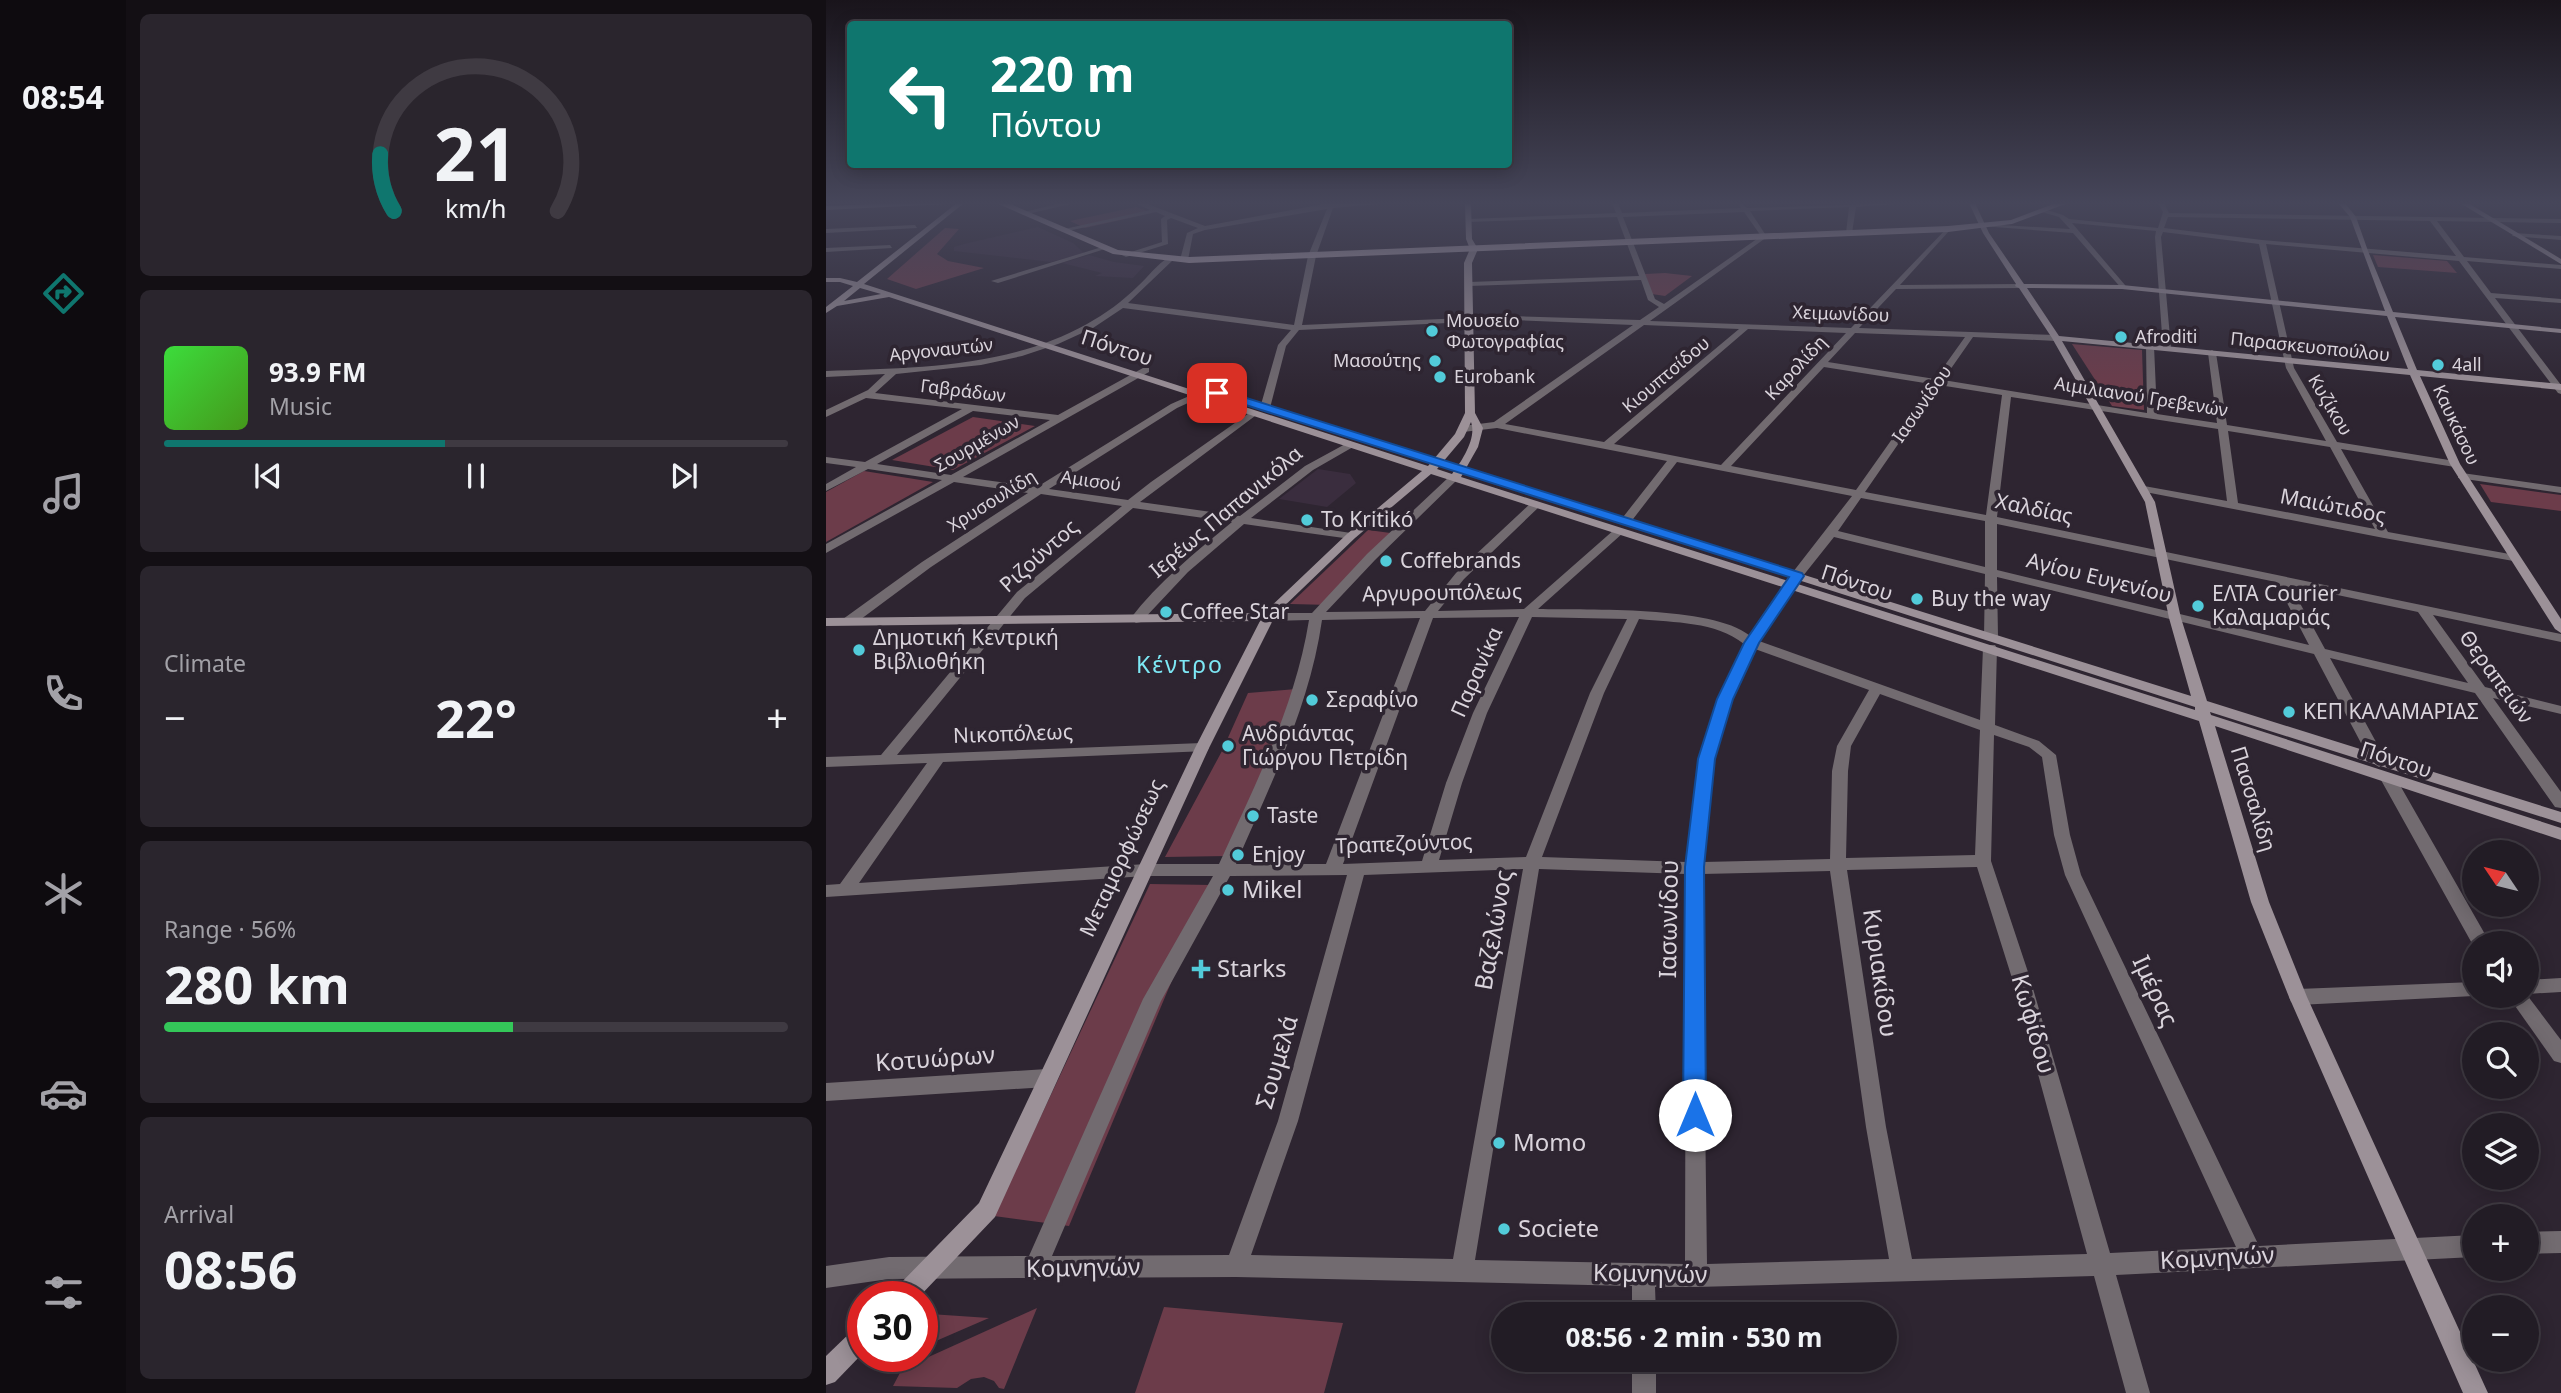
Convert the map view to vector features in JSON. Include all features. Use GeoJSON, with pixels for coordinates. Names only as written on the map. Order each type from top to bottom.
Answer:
{"type":"FeatureCollection","features":[{"type":"Feature","properties":{"kind":"main road"},"geometry":{"type":"LineString","coordinates":[[828,305],[848,282],[865,268]]}},
{"type":"Feature","properties":{"kind":"main road"},"geometry":{"type":"LineString","coordinates":[[828,305],[880,268]]}},
{"type":"Feature","properties":{"kind":"main road"},"geometry":{"type":"LineString","coordinates":[[1459,475],[1478,428],[1470,413],[1468,268]]}},
{"type":"Feature","properties":{"kind":"main road","name":"Πασσαλίδη"},"geometry":{"type":"LineString","coordinates":[[2009,268],[2056,338],[2144,489],[2175,618],[2260,902],[2298,997],[2476,1393]]}},
{"type":"Feature","properties":{"kind":"main road","name":"Καυκάσου"},"geometry":{"type":"LineString","coordinates":[[2371,268],[2455,464],[2561,629]]}},
{"type":"Feature","properties":{"kind":"main road"},"geometry":{"type":"LineString","coordinates":[[826,279],[856,276],[863,282]]}},
{"type":"Feature","properties":{"kind":"main road"},"geometry":{"type":"LineString","coordinates":[[826,279],[863,282]]}},
{"type":"Feature","properties":{"kind":"main road","name":"Πόντου"},"geometry":{"type":"LineString","coordinates":[[863,282],[893,296],[1134,376],[1349,445],[1433,467]]}},
{"type":"Feature","properties":{"kind":"main road","name":"Πόντου"},"geometry":{"type":"LineString","coordinates":[[863,282],[1265,408],[1433,467],[1990,642],[2203,713],[2389,780],[2561,834]]}},
{"type":"Feature","properties":{"kind":"main road"},"geometry":{"type":"LineString","coordinates":[[2019,286],[2122,287],[2561,331]]}},
{"type":"Feature","properties":{"kind":"main road"},"geometry":{"type":"LineString","coordinates":[[828,305],[893,296]]}},
{"type":"Feature","properties":{"kind":"main road","name":"Παρασκευοπούλου"},"geometry":{"type":"LineString","coordinates":[[2056,338],[2560,388]]}},
{"type":"Feature","properties":{"kind":"main road","name":"Μεταμορφώσεως"},"geometry":{"type":"LineString","coordinates":[[919,1281],[987,1210],[1202,748],[1269,617],[1286,596],[1351,536],[1433,467],[1457,440],[1470,413]]}},
{"type":"Feature","properties":{"kind":"main road","name":"Πόντου"},"geometry":{"type":"LineString","coordinates":[[1459,475],[1536,504],[1623,526]]}},
{"type":"Feature","properties":{"kind":"main road","name":"Αργυρουπόλεως"},"geometry":{"type":"LineString","coordinates":[[826,622],[1269,617]]}},
{"type":"Feature","properties":{"kind":"main road","name":"Πόντου"},"geometry":{"type":"LineString","coordinates":[[2203,713],[2379,762],[2561,818]]}},
{"type":"Feature","properties":{"kind":"main road"},"geometry":{"type":"LineString","coordinates":[[826,1373],[847,1352]]}},
{"type":"Feature","properties":{"kind":"street"},"geometry":{"type":"LineString","coordinates":[[995,281],[1038,268]]}},
{"type":"Feature","properties":{"kind":"street","name":"Αργοναυτών"},"geometry":{"type":"LineString","coordinates":[[826,374],[892,372],[1001,360],[1046,346],[1081,331],[1122,305],[1161,268]]}},
{"type":"Feature","properties":{"kind":"street"},"geometry":{"type":"LineString","coordinates":[[1265,408],[1282,345],[1297,328],[1309,268]]}},
{"type":"Feature","properties":{"kind":"street"},"geometry":{"type":"LineString","coordinates":[[1640,268],[1652,300],[1664,307]]}},
{"type":"Feature","properties":{"kind":"street"},"geometry":{"type":"LineString","coordinates":[[1463,429],[1497,425],[1719,268]]}},
{"type":"Feature","properties":{"kind":"street","name":"Καρολίδη"},"geometry":{"type":"LineString","coordinates":[[1724,468],[1912,268]]}},
{"type":"Feature","properties":{"kind":"street"},"geometry":{"type":"LineString","coordinates":[[2106,268],[2122,287]]}},
{"type":"Feature","properties":{"kind":"street"},"geometry":{"type":"LineString","coordinates":[[2160,268],[2166,348]]}},
{"type":"Feature","properties":{"kind":"street","name":"Κυζίκου"},"geometry":{"type":"LineString","coordinates":[[2268,268],[2287,360],[2384,535]]}},
{"type":"Feature","properties":{"kind":"street"},"geometry":{"type":"LineString","coordinates":[[2468,268],[2560,388]]}},
{"type":"Feature","properties":{"kind":"street"},"geometry":{"type":"LineString","coordinates":[[1468,284],[1643,278]]}},
{"type":"Feature","properties":{"kind":"street"},"geometry":{"type":"LineString","coordinates":[[1894,287],[2019,286]]}},
{"type":"Feature","properties":{"kind":"street"},"geometry":{"type":"LineString","coordinates":[[2489,295],[2561,301]]}},
{"type":"Feature","properties":{"kind":"street","name":"Χειμωνίδου"},"geometry":{"type":"LineString","coordinates":[[1122,305],[1297,328],[1469,319],[1854,329],[2056,338]]}},
{"type":"Feature","properties":{"kind":"street","name":"Κιουπτσίδου"},"geometry":{"type":"LineString","coordinates":[[1606,446],[1746,327]]}},
{"type":"Feature","properties":{"kind":"street","name":"Ιασωνίδου"},"geometry":{"type":"LineString","coordinates":[[1696,1276],[1694,867],[1707,759],[1725,699],[1751,643],[1972,334]]}},
{"type":"Feature","properties":{"kind":"street"},"geometry":{"type":"LineString","coordinates":[[2150,346],[2152,416]]}},
{"type":"Feature","properties":{"kind":"street"},"geometry":{"type":"LineString","coordinates":[[2213,353],[2234,507]]}},
{"type":"Feature","properties":{"kind":"street","name":"Αιμιλιανού Γρεβενών"},"geometry":{"type":"LineString","coordinates":[[1821,365],[2455,464]]}},
{"type":"Feature","properties":{"kind":"street","name":"Σουρμένων"},"geometry":{"type":"LineString","coordinates":[[826,549],[1146,370]]}},
{"type":"Feature","properties":{"kind":"street"},"geometry":{"type":"LineString","coordinates":[[826,415],[878,387],[892,372]]}},
{"type":"Feature","properties":{"kind":"street","name":"Γαβράδων"},"geometry":{"type":"LineString","coordinates":[[864,395],[1058,418]]}},
{"type":"Feature","properties":{"kind":"street","name":"Κωφίδου"},"geometry":{"type":"LineString","coordinates":[[2007,395],[1991,519],[1992,573],[1983,861],[2020,975],[2138,1393]]}},
{"type":"Feature","properties":{"kind":"street","name":"Χρυσουλίδη"},"geometry":{"type":"LineString","coordinates":[[848,622],[890,589],[1174,406],[1196,396]]}},
{"type":"Feature","properties":{"kind":"street"},"geometry":{"type":"LineString","coordinates":[[826,488],[973,407]]}},
{"type":"Feature","properties":{"kind":"street","name":"Ριζούντος"},"geometry":{"type":"LineString","coordinates":[[884,761],[1021,595],[1130,504],[1252,414]]}},
{"type":"Feature","properties":{"kind":"street","name":"Χαλδίας"},"geometry":{"type":"LineString","coordinates":[[1497,425],[1991,519],[2561,638]]}},
{"type":"Feature","properties":{"kind":"street","name":"Ιερέως Παπανικόλα"},"geometry":{"type":"LineString","coordinates":[[1136,619],[1167,584],[1241,520],[1327,455],[1349,445]]}},
{"type":"Feature","properties":{"kind":"street","name":"Παρανίκα"},"geometry":{"type":"LineString","coordinates":[[1429,866],[1454,783],[1476,724],[1527,613],[1623,526],[1674,459]]}},
{"type":"Feature","properties":{"kind":"street","name":"Αμισού"},"geometry":{"type":"LineString","coordinates":[[826,460],[1351,536]]}},
{"type":"Feature","properties":{"kind":"street"},"geometry":{"type":"LineString","coordinates":[[1035,1269],[1152,999],[1225,870],[1283,739],[1310,656],[1316,616],[1371,557],[1459,475]]}},
{"type":"Feature","properties":{"kind":"street"},"geometry":{"type":"LineString","coordinates":[[2462,476],[2561,490]]}},
{"type":"Feature","properties":{"kind":"street","name":"Μαιώτιδος"},"geometry":{"type":"LineString","coordinates":[[2144,489],[2515,559]]}},
{"type":"Feature","properties":{"kind":"street"},"geometry":{"type":"LineString","coordinates":[[1332,870],[1428,615],[1460,576],[1536,504]]}},
{"type":"Feature","properties":{"kind":"street","name":"Αγίου Ευγενίου"},"geometry":{"type":"LineString","coordinates":[[1831,533],[2561,710]]}},
{"type":"Feature","properties":{"kind":"street"},"geometry":{"type":"LineString","coordinates":[[2281,580],[2379,762]]}},
{"type":"Feature","properties":{"kind":"street","name":"Θεραπειών"},"geometry":{"type":"LineString","coordinates":[[2422,609],[2477,690],[2561,803]]}},
{"type":"Feature","properties":{"kind":"street","name":"Αργυρουπόλεως"},"geometry":{"type":"LineString","coordinates":[[1269,617],[1527,613],[1634,615],[1712,623],[1737,632],[1751,643],[2034,744]]}},
{"type":"Feature","properties":{"kind":"street","name":"Βαζελώνος"},"geometry":{"type":"LineString","coordinates":[[1462,1271],[1532,863],[1597,693],[1634,615]]}},
{"type":"Feature","properties":{"kind":"street","name":"Κυριακίδου"},"geometry":{"type":"LineString","coordinates":[[1876,689],[1844,746],[1840,771],[1838,865],[1873,1111],[1902,1269]]}},
{"type":"Feature","properties":{"kind":"street","name":"Ιμέρας"},"geometry":{"type":"LineString","coordinates":[[2034,744],[2049,755],[2062,835],[2073,875],[2252,1256]]}},
{"type":"Feature","properties":{"kind":"street","name":"Νικοπόλεως"},"geometry":{"type":"LineString","coordinates":[[826,762],[1202,748]]}},
{"type":"Feature","properties":{"kind":"street"},"geometry":{"type":"LineString","coordinates":[[845,890],[938,758]]}},
{"type":"Feature","properties":{"kind":"street"},"geometry":{"type":"LineString","coordinates":[[2389,780],[2474,931]]}},
{"type":"Feature","properties":{"kind":"street","name":"Τραπεζούντος"},"geometry":{"type":"LineString","coordinates":[[826,891],[1146,870],[1332,870],[1532,863],[1694,867],[1983,861]]}},
{"type":"Feature","properties":{"kind":"street","name":"Σουμελά"},"geometry":{"type":"LineString","coordinates":[[1236,1266],[1288,1121],[1357,869]]}},
{"type":"Feature","properties":{"kind":"street"},"geometry":{"type":"LineString","coordinates":[[2539,986],[2561,985]]}},
{"type":"Feature","properties":{"kind":"street"},"geometry":{"type":"LineString","coordinates":[[2298,997],[2462,990]]}},
{"type":"Feature","properties":{"kind":"street"},"geometry":{"type":"LineString","coordinates":[[2526,1008],[2561,1055]]}},
{"type":"Feature","properties":{"kind":"street","name":"Κοτυώρων"},"geometry":{"type":"LineString","coordinates":[[826,1092],[1047,1078]]}},
{"type":"Feature","properties":{"kind":"street"},"geometry":{"type":"LineString","coordinates":[[2539,1243],[2561,1242]]}},
{"type":"Feature","properties":{"kind":"street","name":"Κομνηνών"},"geometry":{"type":"LineString","coordinates":[[826,1277],[889,1268],[930,1270],[1236,1266],[1696,1276],[2102,1265],[2462,1247]]}},
{"type":"Feature","properties":{"kind":"street"},"geometry":{"type":"LineString","coordinates":[[1643,1275],[1644,1302]]}},
{"type":"Feature","properties":{"kind":"street"},"geometry":{"type":"LineString","coordinates":[[1644,1372],[1644,1393]]}},
{"type":"Feature","properties":{"kind":"shaded area"},"geometry":{"type":"Polygon","coordinates":[[[900,268],[984,268],[916,289],[887,279],[900,268]]]}},
{"type":"Feature","properties":{"kind":"shaded area"},"geometry":{"type":"Polygon","coordinates":[[[1082,268],[1142,268],[1133,278],[1095,276],[1102,273],[1082,268]]]}},
{"type":"Feature","properties":{"kind":"shaded area"},"geometry":{"type":"Polygon","coordinates":[[[2391,268],[2453,268],[2457,273],[2391,268]]]}},
{"type":"Feature","properties":{"kind":"shaded area"},"geometry":{"type":"Polygon","coordinates":[[[1645,274],[1692,276],[1665,296],[1652,294],[1645,274]]]}},
{"type":"Feature","properties":{"kind":"shaded area"},"geometry":{"type":"Polygon","coordinates":[[[2072,344],[2142,350],[2144,410],[2112,406],[2072,344]]]}},
{"type":"Feature","properties":{"kind":"shaded area"},"geometry":{"type":"Polygon","coordinates":[[[973,417],[1035,426],[953,470],[892,460],[973,417]]]}},
{"type":"Feature","properties":{"kind":"shaded area"},"geometry":{"type":"Polygon","coordinates":[[[1318,469],[1350,474],[1356,483],[1327,507],[1279,499],[1318,469]]]}},
{"type":"Feature","properties":{"kind":"shaded area"},"geometry":{"type":"Polygon","coordinates":[[[864,471],[933,482],[826,542],[826,492],[864,471]]]}},
{"type":"Feature","properties":{"kind":"shaded area"},"geometry":{"type":"Polygon","coordinates":[[[2480,484],[2561,495],[2561,511],[2491,502],[2480,484]]]}},
{"type":"Feature","properties":{"kind":"shaded area"},"geometry":{"type":"Polygon","coordinates":[[[1368,530],[1398,534],[1331,605],[1290,604],[1368,530]]]}},
{"type":"Feature","properties":{"kind":"shaded area"},"geometry":{"type":"Polygon","coordinates":[[[1296,689],[1228,856],[1165,857],[1222,751],[1248,693],[1296,689]]]}},
{"type":"Feature","properties":{"kind":"shaded area"},"geometry":{"type":"Polygon","coordinates":[[[1150,884],[1212,885],[1069,1226],[994,1216],[1150,884]]]}},
{"type":"Feature","properties":{"kind":"shaded area"},"geometry":{"type":"Polygon","coordinates":[[[1164,1307],[1343,1323],[1324,1393],[1135,1393],[1164,1307]]]}},
{"type":"Feature","properties":{"kind":"shaded area"},"geometry":{"type":"Polygon","coordinates":[[[1037,1308],[1004,1389],[984,1377],[971,1379],[957,1388],[893,1386],[900,1372],[938,1372],[938,1353],[1037,1308]]]}},
{"type":"Feature","properties":{"kind":"shaded area"},"geometry":{"type":"Polygon","coordinates":[[[938,1315],[989,1318],[938,1340],[938,1315]]]}},
{"type":"Feature","properties":{"kind":"place","name":"Μουσείο Φωτογραφίας"},"geometry":{"type":"Point","coordinates":[1432,331]}},
{"type":"Feature","properties":{"kind":"place","name":"Afroditi"},"geometry":{"type":"Point","coordinates":[2121,337]}},
{"type":"Feature","properties":{"kind":"place","name":"Μασούτης"},"geometry":{"type":"Point","coordinates":[1435,361]}},
{"type":"Feature","properties":{"kind":"place","name":"4all"},"geometry":{"type":"Point","coordinates":[2438,365]}},
{"type":"Feature","properties":{"kind":"place","name":"Eurobank"},"geometry":{"type":"Point","coordinates":[1440,377]}},
{"type":"Feature","properties":{"kind":"place","name":"To Kritikó"},"geometry":{"type":"Point","coordinates":[1307,520]}},
{"type":"Feature","properties":{"kind":"place","name":"Coffebrands"},"geometry":{"type":"Point","coordinates":[1386,561]}},
{"type":"Feature","properties":{"kind":"place","name":"Buy the way"},"geometry":{"type":"Point","coordinates":[1917,599]}},
{"type":"Feature","properties":{"kind":"place","name":"ΕΛΤΑ Courier Καλαμαριάς"},"geometry":{"type":"Point","coordinates":[2198,606]}},
{"type":"Feature","properties":{"kind":"place","name":"Coffee Star"},"geometry":{"type":"Point","coordinates":[1166,612]}},
{"type":"Feature","properties":{"kind":"place","name":"Δημοτική Κεντρική Βιβλιοθήκη"},"geometry":{"type":"Point","coordinates":[859,650]}},
{"type":"Feature","properties":{"kind":"place","name":"Σεραφίνο"},"geometry":{"type":"Point","coordinates":[1312,700]}},
{"type":"Feature","properties":{"kind":"place","name":"ΚΕΠ ΚΑΛΑΜΑΡΙΑΣ"},"geometry":{"type":"Point","coordinates":[2289,712]}},
{"type":"Feature","properties":{"kind":"place","name":"Ανδριάντας Γιώργου Πετρίδη"},"geometry":{"type":"Point","coordinates":[1228,746]}},
{"type":"Feature","properties":{"kind":"place","name":"Taste"},"geometry":{"type":"Point","coordinates":[1253,816]}},
{"type":"Feature","properties":{"kind":"place","name":"Enjoy"},"geometry":{"type":"Point","coordinates":[1238,855]}},
{"type":"Feature","properties":{"kind":"place","name":"Mikel"},"geometry":{"type":"Point","coordinates":[1228,890]}},
{"type":"Feature","properties":{"kind":"place","name":"Starks"},"geometry":{"type":"Point","coordinates":[1201,969]}},
{"type":"Feature","properties":{"kind":"place","name":"Momo"},"geometry":{"type":"Point","coordinates":[1499,1143]}},
{"type":"Feature","properties":{"kind":"place","name":"Societe"},"geometry":{"type":"Point","coordinates":[1504,1229]}},
{"type":"Feature","properties":{"kind":"district","name":"Κέντρο"},"geometry":{"type":"Point","coordinates":[1180,665]}},
{"type":"Feature","properties":{"kind":"route"},"geometry":{"type":"LineString","coordinates":[[1217,393],[1797,576],[1751,643],[1725,699],[1707,759],[1694,867],[1695,1115]]}}]}
